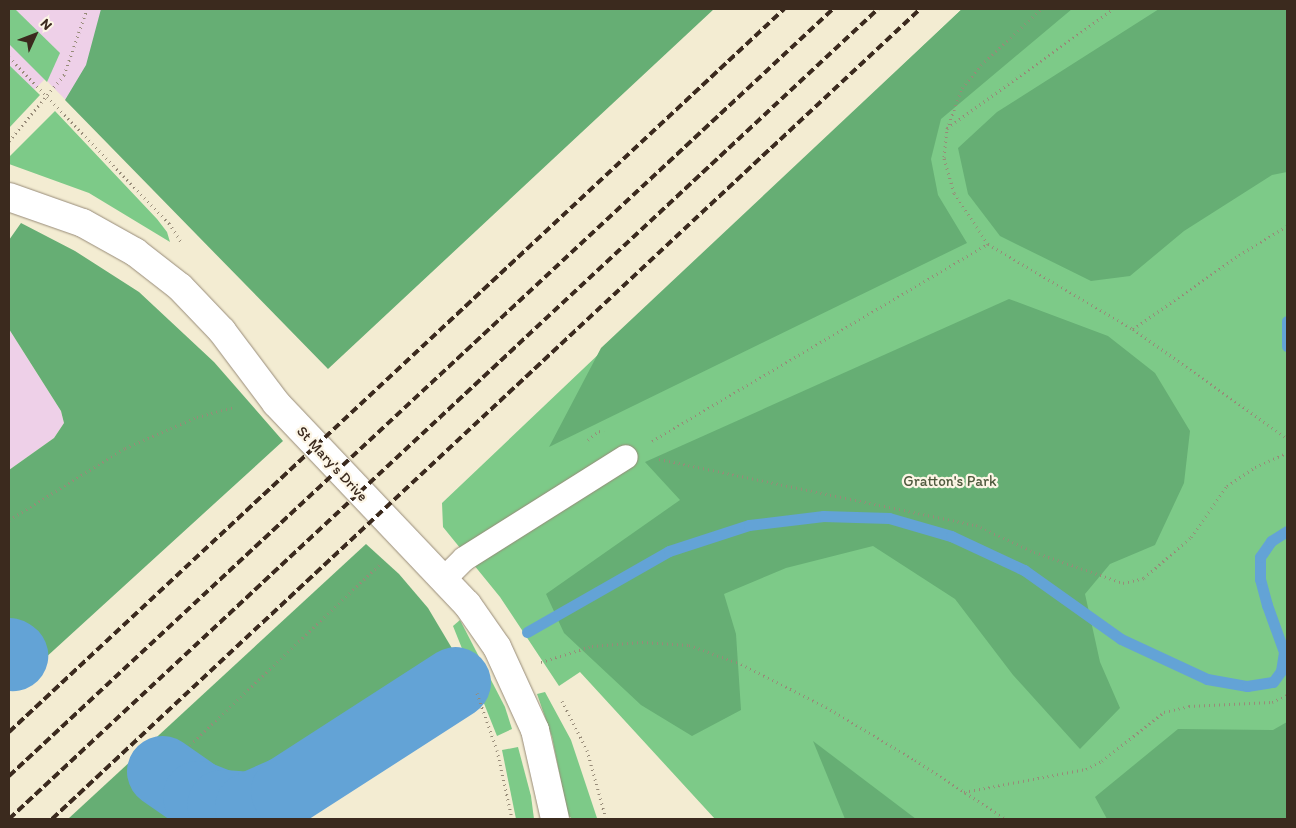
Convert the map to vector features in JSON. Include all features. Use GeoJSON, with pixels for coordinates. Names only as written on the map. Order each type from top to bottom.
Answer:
{"type":"FeatureCollection","features":[{"type":"Feature","properties":{"kind":"street","name":"St Mary's Drive"},"geometry":{"type":"LineString","coordinates":[[9,197],[83,223],[135,252],[180,287],[222,331],[276,404],[390,526],[444,579],[481,622],[513,677],[535,730],[555,819]]}},
{"type":"Feature","properties":{"kind":"lane"},"geometry":{"type":"LineString","coordinates":[[444,579],[464,559],[626,457]]}},
{"type":"Feature","properties":{"kind":"path"},"geometry":{"type":"LineString","coordinates":[[9,141],[48,96],[70,63],[87,9]]}},
{"type":"Feature","properties":{"kind":"path"},"geometry":{"type":"LineString","coordinates":[[1041,9],[968,81],[947,129],[944,157],[954,193],[988,244],[1133,330],[1287,438]]}},
{"type":"Feature","properties":{"kind":"path"},"geometry":{"type":"LineString","coordinates":[[947,129],[1113,9]]}},
{"type":"Feature","properties":{"kind":"path"},"geometry":{"type":"LineString","coordinates":[[9,57],[169,223],[183,245]]}},
{"type":"Feature","properties":{"kind":"path"},"geometry":{"type":"LineString","coordinates":[[1133,330],[1238,255],[1287,226]]}},
{"type":"Feature","properties":{"kind":"path"},"geometry":{"type":"LineString","coordinates":[[626,457],[988,244]]}},
{"type":"Feature","properties":{"kind":"path"},"geometry":{"type":"LineString","coordinates":[[9,520],[125,448],[197,417],[243,404]]}},
{"type":"Feature","properties":{"kind":"path"},"geometry":{"type":"LineString","coordinates":[[584,443],[599,431],[607,433]]}},
{"type":"Feature","properties":{"kind":"path"},"geometry":{"type":"LineString","coordinates":[[626,457],[672,460],[976,525],[1034,552],[1124,583],[1144,578],[1191,537],[1227,486],[1254,467],[1287,453]]}},
{"type":"Feature","properties":{"kind":"path"},"geometry":{"type":"LineString","coordinates":[[190,745],[384,560]]}},
{"type":"Feature","properties":{"kind":"path"},"geometry":{"type":"LineString","coordinates":[[538,663],[592,646],[642,642],[688,646],[741,664],[826,707],[1006,819]]}},
{"type":"Feature","properties":{"kind":"path"},"geometry":{"type":"LineString","coordinates":[[473,683],[497,750],[512,819]]}},
{"type":"Feature","properties":{"kind":"path"},"geometry":{"type":"LineString","coordinates":[[964,793],[1086,769],[1102,762],[1164,712],[1189,706],[1272,702],[1287,695]]}},
{"type":"Feature","properties":{"kind":"shaded area"},"geometry":{"type":"Polygon","coordinates":[[[9,9],[146,9],[118,153],[45,79],[16,108],[9,108],[9,9]]]}},
{"type":"Feature","properties":{"kind":"shaded area"},"geometry":{"type":"Polygon","coordinates":[[[9,329],[61,411],[64,423],[54,438],[9,470],[9,329]]]}},
{"type":"Feature","properties":{"kind":"green space"},"geometry":{"type":"Polygon","coordinates":[[[9,9],[15,9],[60,53],[47,82],[9,44],[9,9]]]}},
{"type":"Feature","properties":{"kind":"green space"},"geometry":{"type":"Polygon","coordinates":[[[101,9],[714,9],[328,369],[65,100],[86,65],[101,9]]]}},
{"type":"Feature","properties":{"kind":"green space","name":"Gratton's Park"},"geometry":{"type":"Polygon","coordinates":[[[962,9],[1287,9],[1287,819],[715,819],[580,672],[559,686],[500,597],[443,527],[442,503],[962,9]]]}},
{"type":"Feature","properties":{"kind":"green space"},"geometry":{"type":"Polygon","coordinates":[[[962,9],[1072,9],[941,119],[931,159],[938,195],[967,243],[549,447],[601,348],[962,9]]]}},
{"type":"Feature","properties":{"kind":"green space"},"geometry":{"type":"Polygon","coordinates":[[[1159,9],[1287,9],[1287,172],[1272,175],[1184,231],[1130,276],[1091,281],[1000,236],[968,194],[958,148],[997,112],[1159,9]]]}},
{"type":"Feature","properties":{"kind":"green space"},"geometry":{"type":"Polygon","coordinates":[[[9,65],[40,95],[9,128],[9,65]]]}},
{"type":"Feature","properties":{"kind":"green space"},"geometry":{"type":"Polygon","coordinates":[[[55,111],[157,219],[167,232],[170,242],[89,193],[9,164],[9,157],[55,111]]]}},
{"type":"Feature","properties":{"kind":"green space"},"geometry":{"type":"Polygon","coordinates":[[[21,223],[75,251],[139,292],[214,362],[283,441],[9,691],[9,470],[54,438],[64,423],[61,411],[9,329],[9,240],[21,223]]]}},
{"type":"Feature","properties":{"kind":"green space"},"geometry":{"type":"Polygon","coordinates":[[[1009,299],[1108,336],[1155,373],[1190,431],[1184,483],[1155,545],[1110,564],[1085,594],[1100,662],[1120,708],[1080,749],[1013,675],[955,599],[873,546],[786,568],[724,594],[736,634],[741,710],[692,736],[641,705],[564,633],[546,594],[680,500],[645,462],[1009,299]]]}},
{"type":"Feature","properties":{"kind":"green space"},"geometry":{"type":"Polygon","coordinates":[[[366,544],[399,574],[428,608],[453,650],[469,689],[276,812],[248,819],[68,819],[366,544]]]}},
{"type":"Feature","properties":{"kind":"green space"},"geometry":{"type":"Polygon","coordinates":[[[460,620],[505,707],[512,729],[497,736],[453,626],[460,620]]]}},
{"type":"Feature","properties":{"kind":"green space"},"geometry":{"type":"Polygon","coordinates":[[[545,692],[571,740],[597,818],[573,819],[568,816],[552,737],[537,694],[545,692]]]}},
{"type":"Feature","properties":{"kind":"green space"},"geometry":{"type":"Polygon","coordinates":[[[1287,722],[1287,819],[1107,819],[1095,797],[1178,729],[1273,730],[1287,722]]]}},
{"type":"Feature","properties":{"kind":"green space"},"geometry":{"type":"Polygon","coordinates":[[[813,741],[916,819],[845,819],[813,741]]]}},
{"type":"Feature","properties":{"kind":"green space"},"geometry":{"type":"Polygon","coordinates":[[[518,747],[531,796],[534,819],[516,819],[502,750],[518,747]]]}},
{"type":"Feature","properties":{"kind":"waterway"},"geometry":{"type":"LineString","coordinates":[[1287,321],[1287,346]]}},
{"type":"Feature","properties":{"kind":"waterway"},"geometry":{"type":"LineString","coordinates":[[527,632],[669,551],[749,525],[823,516],[889,518],[951,536],[1024,570],[1121,639],[1207,679],[1247,686],[1273,682],[1281,671],[1284,652],[1260,579],[1260,557],[1271,541],[1287,531]]}},
{"type":"Feature","properties":{"kind":"waterway"},"geometry":{"type":"LineString","coordinates":[[162,771],[198,796],[222,805],[250,807],[286,791],[455,682]]}},
{"type":"Feature","properties":{"kind":"railway"},"geometry":{"type":"LineString","coordinates":[[9,732],[784,9]]}},
{"type":"Feature","properties":{"kind":"railway"},"geometry":{"type":"LineString","coordinates":[[9,776],[833,9]]}},
{"type":"Feature","properties":{"kind":"railway"},"geometry":{"type":"LineString","coordinates":[[9,819],[878,9]]}},
{"type":"Feature","properties":{"kind":"railway"},"geometry":{"type":"LineString","coordinates":[[52,819],[920,9]]}}]}
